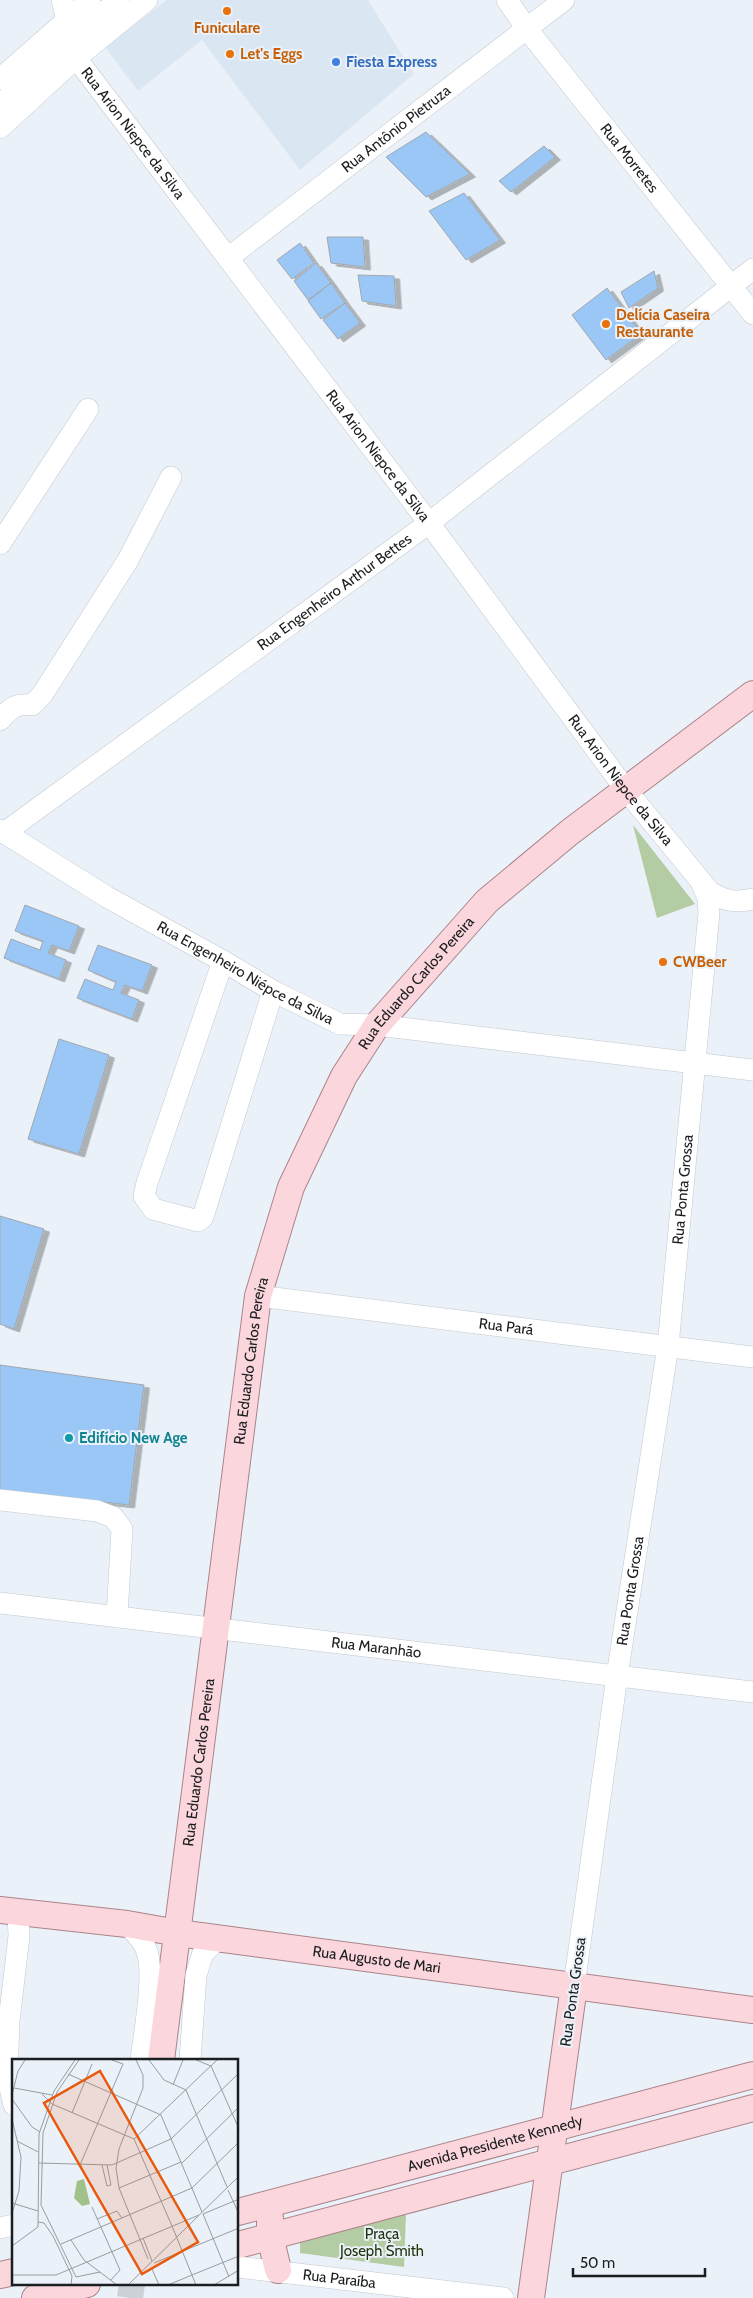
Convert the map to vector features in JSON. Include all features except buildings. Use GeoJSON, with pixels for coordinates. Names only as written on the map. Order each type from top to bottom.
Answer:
{"type":"FeatureCollection","features":[{"type":"Feature","properties":{"kind":"main road","name":"Rua Eduardo Carlos Pereira"},"geometry":{"type":"LineString","coordinates":[[161,2059],[258,1296],[291,1187],[344,1076],[377,1025],[487,901],[530,864],[753,694]]}},
{"type":"Feature","properties":{"kind":"main road","name":"Rua Augusto de Mari"},"geometry":{"type":"LineString","coordinates":[[9,1911],[127,1924],[178,1933],[753,2010]]}},
{"type":"Feature","properties":{"kind":"main road","name":"Rua Ponta Grossa"},"geometry":{"type":"LineString","coordinates":[[531,2298],[574,1986]]}},
{"type":"Feature","properties":{"kind":"main road","name":"Avenida Presidente Kennedy"},"geometry":{"type":"LineString","coordinates":[[239,2212],[753,2075]]}},
{"type":"Feature","properties":{"kind":"main road","name":"Avenida Presidente Kennedy"},"geometry":{"type":"LineString","coordinates":[[239,2245],[753,2108]]}},
{"type":"Feature","properties":{"kind":"main road"},"geometry":{"type":"LineString","coordinates":[[278,2270],[270,2236],[270,2220],[274,2205],[280,2201]]}},
{"type":"Feature","properties":{"kind":"main road"},"geometry":{"type":"LineString","coordinates":[[35,2298],[80,2286]]}},
{"type":"Feature","properties":{"kind":"street"},"geometry":{"type":"LineString","coordinates":[[0,128],[90,0]]}},
{"type":"Feature","properties":{"kind":"street"},"geometry":{"type":"LineString","coordinates":[[0,79],[69,29],[119,0]]}},
{"type":"Feature","properties":{"kind":"street"},"geometry":{"type":"LineString","coordinates":[[0,105],[69,29],[147,0]]}},
{"type":"Feature","properties":{"kind":"street","name":"Rua Morretes"},"geometry":{"type":"LineString","coordinates":[[508,0],[526,29],[753,314]]}},
{"type":"Feature","properties":{"kind":"street","name":"Rua Antônio Pietruza"},"geometry":{"type":"LineString","coordinates":[[228,258],[564,0]]}},
{"type":"Feature","properties":{"kind":"street","name":"Rua Arion Niepce da Silva"},"geometry":{"type":"LineString","coordinates":[[69,29],[228,258],[429,523],[626,790],[702,884]]}},
{"type":"Feature","properties":{"kind":"street","name":"Rua Engenheiro Arthur Bettes"},"geometry":{"type":"LineString","coordinates":[[2,832],[429,523],[753,269]]}},
{"type":"Feature","properties":{"kind":"street"},"geometry":{"type":"LineString","coordinates":[[0,544],[88,409]]}},
{"type":"Feature","properties":{"kind":"street"},"geometry":{"type":"LineString","coordinates":[[0,720],[9,709],[20,704],[32,706],[42,695],[128,560],[171,477]]}},
{"type":"Feature","properties":{"kind":"street","name":"Rua Engenheiro Niépce da Silva"},"geometry":{"type":"LineString","coordinates":[[2,832],[108,897],[223,961],[272,991],[340,1024],[377,1025],[753,1070]]}},
{"type":"Feature","properties":{"kind":"street"},"geometry":{"type":"LineString","coordinates":[[702,884],[716,896],[725,900],[744,901],[753,899]]}},
{"type":"Feature","properties":{"kind":"street","name":"Rua Ponta Grossa"},"geometry":{"type":"LineString","coordinates":[[574,1986],[617,1676],[668,1346],[709,914],[708,898],[702,884]]}},
{"type":"Feature","properties":{"kind":"street"},"geometry":{"type":"LineString","coordinates":[[223,961],[147,1183],[144,1196],[153,1209],[198,1221],[204,1217],[272,991]]}},
{"type":"Feature","properties":{"kind":"street","name":"Rua Pará"},"geometry":{"type":"LineString","coordinates":[[258,1296],[753,1357]]}},
{"type":"Feature","properties":{"kind":"street"},"geometry":{"type":"LineString","coordinates":[[0,1500],[97,1511],[113,1517],[122,1529],[117,1617]]}},
{"type":"Feature","properties":{"kind":"street","name":"Rua Maranhão"},"geometry":{"type":"LineString","coordinates":[[0,1603],[753,1692]]}},
{"type":"Feature","properties":{"kind":"street"},"geometry":{"type":"LineString","coordinates":[[9,1911],[19,1936],[9,2021],[6,2075],[12,2098]]}},
{"type":"Feature","properties":{"kind":"street"},"geometry":{"type":"LineString","coordinates":[[127,1924],[141,1939],[148,1958],[150,1979],[140,2059]]}},
{"type":"Feature","properties":{"kind":"street"},"geometry":{"type":"LineString","coordinates":[[190,2059],[196,1975],[202,1953],[219,1938]]}},
{"type":"Feature","properties":{"kind":"street","name":"Rua Paraíba"},"geometry":{"type":"LineString","coordinates":[[239,2266],[503,2298]]}},
{"type":"Feature","properties":{"kind":"shaded area"},"geometry":{"type":"Polygon","coordinates":[[[167,0],[368,0],[414,74],[300,170],[202,40],[138,91],[105,47],[167,0]]]}},
{"type":"Feature","properties":{"kind":"green space"},"geometry":{"type":"Polygon","coordinates":[[[633,825],[695,904],[657,918],[633,825]]]}},
{"type":"Feature","properties":{"kind":"green space","name":"Praça Joseph Smith"},"geometry":{"type":"Polygon","coordinates":[[[406,2213],[404,2267],[300,2253],[300,2241],[406,2213]]]}},
{"type":"Feature","properties":{"kind":"tunnel"},"geometry":{"type":"LineString","coordinates":[[130,2298],[132,2286]]}},
{"type":"Feature","properties":{"kind":"place","name":"Funiculare"},"geometry":{"type":"Point","coordinates":[227,11]}},
{"type":"Feature","properties":{"kind":"place","name":"Let's Eggs"},"geometry":{"type":"Point","coordinates":[230,54]}},
{"type":"Feature","properties":{"kind":"place","name":"Fiesta Express"},"geometry":{"type":"Point","coordinates":[336,62]}},
{"type":"Feature","properties":{"kind":"place","name":"Delícia Caseira Restaurante"},"geometry":{"type":"Point","coordinates":[606,324]}},
{"type":"Feature","properties":{"kind":"place","name":"CWBeer"},"geometry":{"type":"Point","coordinates":[663,962]}},
{"type":"Feature","properties":{"kind":"place","name":"Edifício New Age"},"geometry":{"type":"Point","coordinates":[69,1438]}}]}
